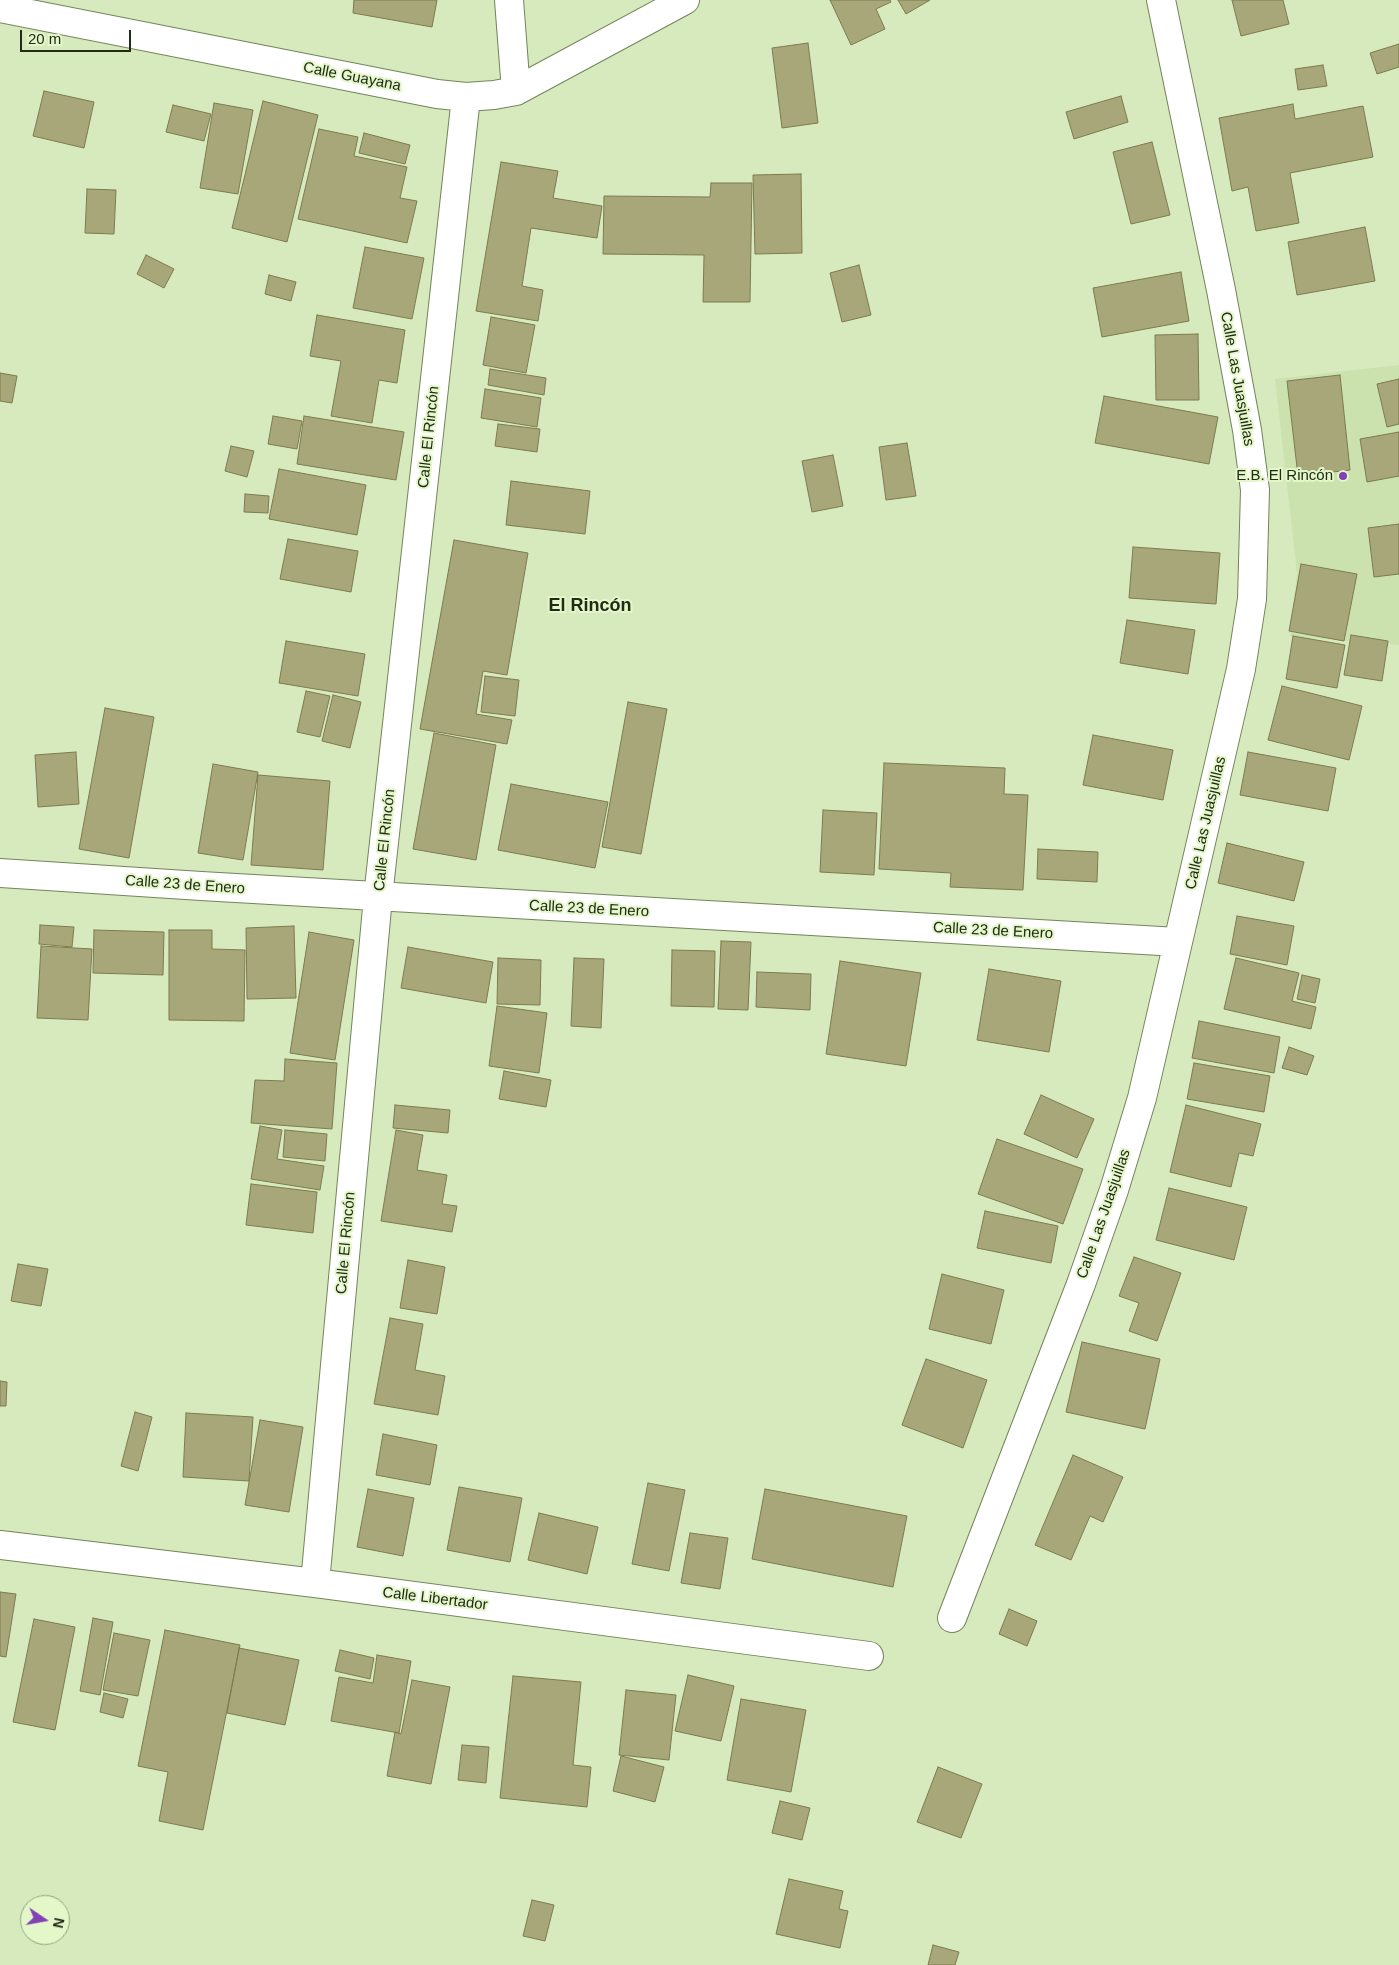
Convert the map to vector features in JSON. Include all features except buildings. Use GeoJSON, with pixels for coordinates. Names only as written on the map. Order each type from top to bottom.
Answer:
{"type":"FeatureCollection","features":[{"type":"Feature","properties":{"kind":"street"},"geometry":{"type":"LineString","coordinates":[[509,0],[516,91]]}},
{"type":"Feature","properties":{"kind":"street","name":"Calle Guayana"},"geometry":{"type":"LineString","coordinates":[[0,8],[438,94],[466,97],[516,91],[686,0]]}},
{"type":"Feature","properties":{"kind":"street","name":"Calle Las Juasjuillas"},"geometry":{"type":"LineString","coordinates":[[952,1618],[1081,1284],[1114,1190],[1142,1098],[1244,651],[1252,599],[1255,490],[1247,430],[1221,290],[1161,0]]}},
{"type":"Feature","properties":{"kind":"street","name":"Calle El Rincón"},"geometry":{"type":"LineString","coordinates":[[315,1584],[378,897],[466,97]]}},
{"type":"Feature","properties":{"kind":"street","name":"Calle 23 de Enero"},"geometry":{"type":"LineString","coordinates":[[0,873],[378,897],[1178,942]]}},
{"type":"Feature","properties":{"kind":"street","name":"Calle Libertador"},"geometry":{"type":"LineString","coordinates":[[0,1545],[869,1656]]}},
{"type":"Feature","properties":{"kind":"shaded area","name":"E.B. El Rincón"},"geometry":{"type":"Polygon","coordinates":[[[1399,365],[1399,645],[1290,636],[1297,573],[1275,379],[1399,365]]]}},
{"type":"Feature","properties":{"kind":"place","name":"E.B. El Rincón"},"geometry":{"type":"Point","coordinates":[1343,476]}},
{"type":"Feature","properties":{"kind":"district","name":"El Rincón"},"geometry":{"type":"Point","coordinates":[590,606]}}]}
